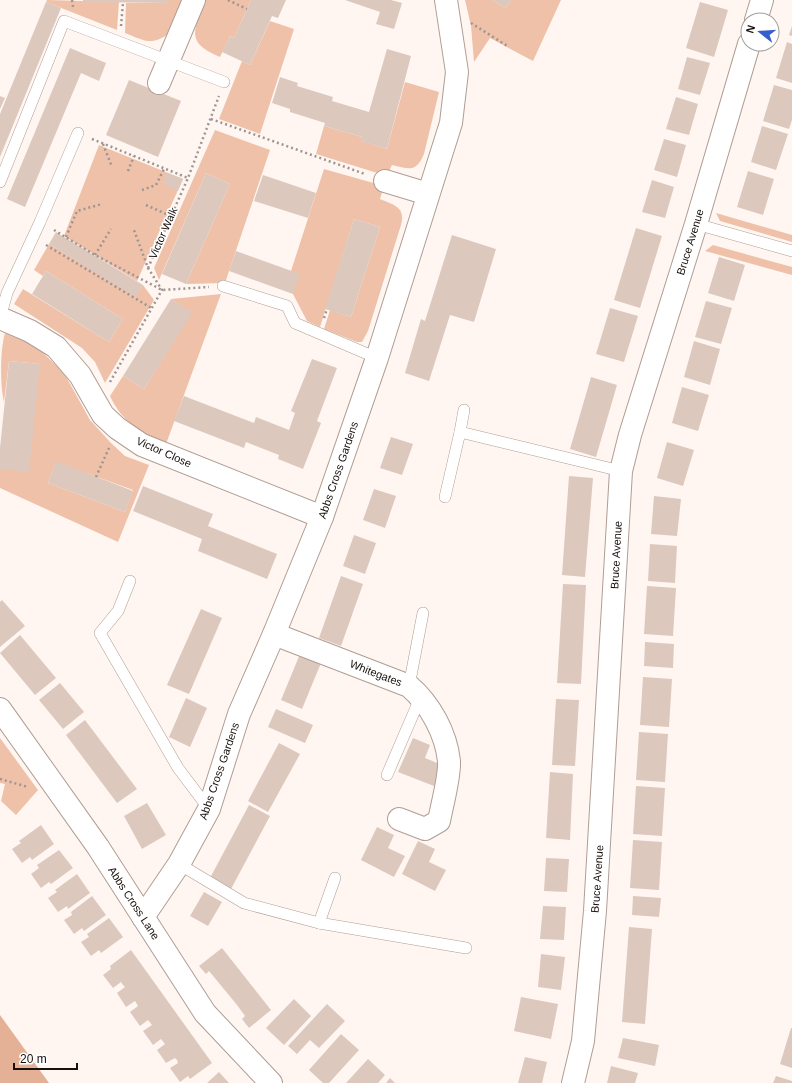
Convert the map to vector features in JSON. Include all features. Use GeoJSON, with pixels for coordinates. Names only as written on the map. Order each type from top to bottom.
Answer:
{"type":"FeatureCollection","features":[{"type":"Feature","properties":{"kind":"street"},"geometry":{"type":"LineString","coordinates":[[159,83],[194,0]]}},
{"type":"Feature","properties":{"kind":"street"},"geometry":{"type":"LineString","coordinates":[[758,12],[762,0]]}},
{"type":"Feature","properties":{"kind":"street","name":"Abbs Cross Gardens"},"geometry":{"type":"LineString","coordinates":[[143,917],[179,864],[209,809],[239,714],[322,517],[377,358],[451,123],[457,72],[447,5]]}},
{"type":"Feature","properties":{"kind":"street","name":"Bruce Avenue"},"geometry":{"type":"LineString","coordinates":[[573,1083],[583,1041],[595,910],[621,471],[630,435],[696,224],[747,52]]}},
{"type":"Feature","properties":{"kind":"street"},"geometry":{"type":"LineString","coordinates":[[386,182],[428,194]]}},
{"type":"Feature","properties":{"kind":"street","name":"Victor Close"},"geometry":{"type":"LineString","coordinates":[[0,318],[30,331],[56,347],[80,375],[104,415],[117,428],[142,445],[322,517]]}},
{"type":"Feature","properties":{"kind":"street","name":"Whitegates"},"geometry":{"type":"LineString","coordinates":[[274,634],[415,691]]}},
{"type":"Feature","properties":{"kind":"street"},"geometry":{"type":"LineString","coordinates":[[399,819],[425,829],[439,821],[449,762],[446,744],[441,730],[415,691]]}},
{"type":"Feature","properties":{"kind":"street","name":"Abbs Cross Lane"},"geometry":{"type":"LineString","coordinates":[[2,714],[64,798],[205,1013],[238,1050],[271,1083]]}},
{"type":"Feature","properties":{"kind":"lane"},"geometry":{"type":"LineString","coordinates":[[0,182],[64,21],[167,62],[224,82]]}},
{"type":"Feature","properties":{"kind":"lane"},"geometry":{"type":"LineString","coordinates":[[0,318],[7,293],[40,222],[78,133]]}},
{"type":"Feature","properties":{"kind":"lane"},"geometry":{"type":"LineString","coordinates":[[696,224],[792,251]]}},
{"type":"Feature","properties":{"kind":"lane"},"geometry":{"type":"LineString","coordinates":[[223,286],[287,306],[296,324],[377,358]]}},
{"type":"Feature","properties":{"kind":"lane"},"geometry":{"type":"LineString","coordinates":[[445,497],[464,410]]}},
{"type":"Feature","properties":{"kind":"lane"},"geometry":{"type":"LineString","coordinates":[[460,432],[621,471]]}},
{"type":"Feature","properties":{"kind":"lane"},"geometry":{"type":"LineString","coordinates":[[130,582],[118,610],[100,633],[178,768],[209,809]]}},
{"type":"Feature","properties":{"kind":"lane"},"geometry":{"type":"LineString","coordinates":[[387,775],[415,691],[422,613]]}},
{"type":"Feature","properties":{"kind":"lane"},"geometry":{"type":"LineString","coordinates":[[179,864],[244,903],[319,923],[466,948]]}},
{"type":"Feature","properties":{"kind":"lane"},"geometry":{"type":"LineString","coordinates":[[319,923],[334,878]]}},
{"type":"Feature","properties":{"kind":"path"},"geometry":{"type":"LineString","coordinates":[[228,0],[247,9]]}},
{"type":"Feature","properties":{"kind":"path"},"geometry":{"type":"LineString","coordinates":[[121,43],[123,3]]}},
{"type":"Feature","properties":{"kind":"path"},"geometry":{"type":"LineString","coordinates":[[447,5],[510,47]]}},
{"type":"Feature","properties":{"kind":"path","name":"Victor Walk"},"geometry":{"type":"LineString","coordinates":[[162,290],[148,268],[188,178],[224,82]]}},
{"type":"Feature","properties":{"kind":"path"},"geometry":{"type":"LineString","coordinates":[[211,119],[386,182]]}},
{"type":"Feature","properties":{"kind":"path"},"geometry":{"type":"LineString","coordinates":[[78,133],[188,178]]}},
{"type":"Feature","properties":{"kind":"path"},"geometry":{"type":"LineString","coordinates":[[103,144],[112,167]]}},
{"type":"Feature","properties":{"kind":"path"},"geometry":{"type":"LineString","coordinates":[[128,171],[134,156]]}},
{"type":"Feature","properties":{"kind":"path"},"geometry":{"type":"LineString","coordinates":[[142,190],[156,185],[164,169]]}},
{"type":"Feature","properties":{"kind":"path"},"geometry":{"type":"LineString","coordinates":[[66,237],[77,211],[102,204]]}},
{"type":"Feature","properties":{"kind":"path"},"geometry":{"type":"LineString","coordinates":[[146,205],[171,216]]}},
{"type":"Feature","properties":{"kind":"path"},"geometry":{"type":"LineString","coordinates":[[40,222],[95,255],[162,290],[223,286]]}},
{"type":"Feature","properties":{"kind":"path"},"geometry":{"type":"LineString","coordinates":[[95,255],[111,229]]}},
{"type":"Feature","properties":{"kind":"path"},"geometry":{"type":"LineString","coordinates":[[134,230],[148,268]]}},
{"type":"Feature","properties":{"kind":"path"},"geometry":{"type":"LineString","coordinates":[[33,237],[153,309]]}},
{"type":"Feature","properties":{"kind":"path"},"geometry":{"type":"LineString","coordinates":[[97,403],[153,309],[162,290]]}},
{"type":"Feature","properties":{"kind":"path"},"geometry":{"type":"LineString","coordinates":[[96,477],[117,428]]}},
{"type":"Feature","properties":{"kind":"shaded area"},"geometry":{"type":"Polygon","coordinates":[[[47,0],[119,2],[117,30],[46,2],[47,0]]]}},
{"type":"Feature","properties":{"kind":"shaded area"},"geometry":{"type":"Polygon","coordinates":[[[168,0],[182,0],[167,35],[156,40],[146,41],[125,33],[126,3],[168,3],[168,0]]]}},
{"type":"Feature","properties":{"kind":"shaded area"},"geometry":{"type":"Polygon","coordinates":[[[205,0],[251,0],[234,38],[230,36],[220,57],[201,46],[197,41],[195,34],[205,0]]]}},
{"type":"Feature","properties":{"kind":"shaded area"},"geometry":{"type":"Polygon","coordinates":[[[465,0],[492,0],[506,8],[511,0],[561,0],[533,61],[490,38],[474,62],[471,26],[465,0]]]}},
{"type":"Feature","properties":{"kind":"shaded area"},"geometry":{"type":"Polygon","coordinates":[[[270,21],[294,29],[260,134],[219,119],[242,61],[250,65],[270,21]]]}},
{"type":"Feature","properties":{"kind":"shaded area"},"geometry":{"type":"Polygon","coordinates":[[[405,82],[439,92],[424,154],[415,167],[407,168],[392,165],[387,176],[316,154],[324,126],[362,137],[361,141],[387,149],[405,82]]]}},
{"type":"Feature","properties":{"kind":"shaded area"},"geometry":{"type":"Polygon","coordinates":[[[215,130],[270,150],[225,283],[186,284],[230,184],[206,173],[159,280],[154,268],[215,130]]]}},
{"type":"Feature","properties":{"kind":"shaded area"},"geometry":{"type":"Polygon","coordinates":[[[99,145],[183,179],[137,281],[64,236],[99,145]]]}},
{"type":"Feature","properties":{"kind":"shaded area"},"geometry":{"type":"Polygon","coordinates":[[[324,169],[384,186],[380,199],[394,205],[402,214],[401,225],[368,331],[362,342],[357,342],[324,329],[330,310],[351,317],[380,227],[354,219],[320,327],[307,321],[293,294],[291,271],[324,169]]]}},
{"type":"Feature","properties":{"kind":"shaded area"},"geometry":{"type":"Polygon","coordinates":[[[716,213],[792,235],[792,242],[720,221],[716,213]]]}},
{"type":"Feature","properties":{"kind":"shaded area"},"geometry":{"type":"Polygon","coordinates":[[[49,244],[135,296],[143,285],[154,300],[105,383],[95,362],[82,348],[14,304],[23,289],[109,342],[123,319],[46,271],[43,276],[34,270],[49,244]]]}},
{"type":"Feature","properties":{"kind":"shaded area"},"geometry":{"type":"Polygon","coordinates":[[[713,245],[792,267],[792,275],[705,251],[713,245]]]}},
{"type":"Feature","properties":{"kind":"shaded area"},"geometry":{"type":"Polygon","coordinates":[[[221,294],[166,444],[149,436],[126,420],[110,396],[123,376],[144,389],[191,313],[171,299],[221,294]]]}},
{"type":"Feature","properties":{"kind":"shaded area"},"geometry":{"type":"Polygon","coordinates":[[[5,333],[36,346],[64,373],[90,420],[111,443],[125,456],[149,465],[118,542],[0,488],[0,469],[40,364],[9,361],[4,402],[1,368],[5,333]],[[56,462],[48,483],[125,512],[133,490],[56,462]]]}},
{"type":"Feature","properties":{"kind":"shaded area"},"geometry":{"type":"Polygon","coordinates":[[[0,738],[38,790],[16,815],[1,801],[5,784],[0,783],[0,738]]]}},
{"type":"Feature","properties":{"kind":"shaded area"},"geometry":{"type":"Polygon","coordinates":[[[0,1015],[49,1083],[0,1083],[0,1015]]]}},
{"type":"Feature","properties":{"kind":"building"},"geometry":{"type":"Polygon","coordinates":[[[83,0],[168,0],[168,3],[83,2],[83,0]]]}},
{"type":"Feature","properties":{"kind":"building"},"geometry":{"type":"Polygon","coordinates":[[[251,0],[286,0],[278,18],[272,16],[250,65],[222,52],[230,36],[234,38],[251,0]]]}},
{"type":"Feature","properties":{"kind":"building"},"geometry":{"type":"Polygon","coordinates":[[[345,0],[391,0],[402,3],[394,29],[376,24],[380,12],[345,0]]]}},
{"type":"Feature","properties":{"kind":"building"},"geometry":{"type":"Polygon","coordinates":[[[492,0],[511,0],[506,8],[492,0]]]}},
{"type":"Feature","properties":{"kind":"building"},"geometry":{"type":"Polygon","coordinates":[[[46,2],[61,8],[0,157],[0,114],[46,2]]]}},
{"type":"Feature","properties":{"kind":"building"},"geometry":{"type":"Polygon","coordinates":[[[700,2],[728,10],[714,57],[686,48],[700,2]]]}},
{"type":"Feature","properties":{"kind":"building"},"geometry":{"type":"Polygon","coordinates":[[[792,26],[792,36],[789,35],[792,26]]]}},
{"type":"Feature","properties":{"kind":"building"},"geometry":{"type":"Polygon","coordinates":[[[787,42],[792,44],[792,83],[776,78],[787,42]]]}},
{"type":"Feature","properties":{"kind":"building"},"geometry":{"type":"Polygon","coordinates":[[[70,48],[106,63],[99,81],[81,73],[25,207],[7,199],[70,48]]]}},
{"type":"Feature","properties":{"kind":"building"},"geometry":{"type":"Polygon","coordinates":[[[387,49],[411,56],[387,149],[360,141],[362,137],[324,126],[325,123],[290,112],[290,109],[272,103],[280,77],[298,83],[297,86],[333,97],[332,101],[369,112],[387,49]]]}},
{"type":"Feature","properties":{"kind":"building"},"geometry":{"type":"Polygon","coordinates":[[[687,57],[710,63],[700,95],[678,89],[687,57]]]}},
{"type":"Feature","properties":{"kind":"building"},"geometry":{"type":"Polygon","coordinates":[[[129,80],[181,101],[158,157],[106,135],[129,80]]]}},
{"type":"Feature","properties":{"kind":"building"},"geometry":{"type":"Polygon","coordinates":[[[774,85],[792,90],[792,120],[789,129],[763,121],[774,85]]]}},
{"type":"Feature","properties":{"kind":"building"},"geometry":{"type":"Polygon","coordinates":[[[0,96],[5,98],[0,109],[0,96]]]}},
{"type":"Feature","properties":{"kind":"building"},"geometry":{"type":"Polygon","coordinates":[[[676,97],[698,104],[689,135],[666,129],[676,97]]]}},
{"type":"Feature","properties":{"kind":"building"},"geometry":{"type":"Polygon","coordinates":[[[762,126],[788,134],[776,170],[751,162],[762,126]]]}},
{"type":"Feature","properties":{"kind":"building"},"geometry":{"type":"Polygon","coordinates":[[[664,139],[686,145],[677,177],[654,170],[664,139]]]}},
{"type":"Feature","properties":{"kind":"building"},"geometry":{"type":"Polygon","coordinates":[[[748,171],[774,179],[763,215],[737,207],[748,171]]]}},
{"type":"Feature","properties":{"kind":"building"},"geometry":{"type":"Polygon","coordinates":[[[168,173],[183,179],[178,191],[163,184],[168,173]]]}},
{"type":"Feature","properties":{"kind":"building"},"geometry":{"type":"Polygon","coordinates":[[[206,173],[230,184],[186,284],[162,274],[206,173]]]}},
{"type":"Feature","properties":{"kind":"building"},"geometry":{"type":"Polygon","coordinates":[[[263,175],[316,193],[308,218],[254,201],[263,175]]]}},
{"type":"Feature","properties":{"kind":"building"},"geometry":{"type":"Polygon","coordinates":[[[652,180],[674,187],[665,218],[642,212],[652,180]]]}},
{"type":"Feature","properties":{"kind":"building"},"geometry":{"type":"Polygon","coordinates":[[[354,219],[380,227],[351,317],[325,309],[354,219]]]}},
{"type":"Feature","properties":{"kind":"building"},"geometry":{"type":"Polygon","coordinates":[[[636,228],[662,236],[640,308],[614,300],[636,228]]]}},
{"type":"Feature","properties":{"kind":"building"},"geometry":{"type":"Polygon","coordinates":[[[56,232],[143,285],[135,297],[49,244],[56,232]]]}},
{"type":"Feature","properties":{"kind":"building"},"geometry":{"type":"Polygon","coordinates":[[[452,235],[496,249],[474,322],[450,315],[429,381],[405,373],[421,319],[425,321],[452,235]]]}},
{"type":"Feature","properties":{"kind":"building"},"geometry":{"type":"Polygon","coordinates":[[[236,251],[300,274],[293,294],[229,271],[236,251]]]}},
{"type":"Feature","properties":{"kind":"building"},"geometry":{"type":"Polygon","coordinates":[[[719,257],[745,265],[734,301],[708,293],[719,257]]]}},
{"type":"Feature","properties":{"kind":"building"},"geometry":{"type":"Polygon","coordinates":[[[46,271],[123,319],[109,342],[32,294],[46,271]]]}},
{"type":"Feature","properties":{"kind":"building"},"geometry":{"type":"Polygon","coordinates":[[[171,299],[192,313],[144,389],[123,376],[171,299]]]}},
{"type":"Feature","properties":{"kind":"building"},"geometry":{"type":"Polygon","coordinates":[[[706,301],[732,308],[721,344],[695,337],[706,301]]]}},
{"type":"Feature","properties":{"kind":"building"},"geometry":{"type":"Polygon","coordinates":[[[610,308],[638,316],[624,362],[596,354],[610,308]]]}},
{"type":"Feature","properties":{"kind":"building"},"geometry":{"type":"Polygon","coordinates":[[[694,341],[720,349],[710,385],[684,377],[694,341]]]}},
{"type":"Feature","properties":{"kind":"building"},"geometry":{"type":"Polygon","coordinates":[[[312,359],[337,368],[317,421],[321,423],[303,469],[278,459],[279,455],[246,442],[244,448],[174,421],[184,396],[254,423],[256,417],[289,430],[295,413],[291,411],[312,359]]]}},
{"type":"Feature","properties":{"kind":"building"},"geometry":{"type":"Polygon","coordinates":[[[9,361],[40,364],[29,472],[0,469],[0,448],[9,361]]]}},
{"type":"Feature","properties":{"kind":"building"},"geometry":{"type":"Polygon","coordinates":[[[591,377],[617,385],[596,457],[570,449],[591,377]]]}},
{"type":"Feature","properties":{"kind":"building"},"geometry":{"type":"Polygon","coordinates":[[[682,387],[709,395],[698,431],[672,423],[682,387]]]}},
{"type":"Feature","properties":{"kind":"building"},"geometry":{"type":"Polygon","coordinates":[[[391,437],[413,444],[402,475],[380,468],[391,437]]]}},
{"type":"Feature","properties":{"kind":"building"},"geometry":{"type":"Polygon","coordinates":[[[667,442],[694,450],[683,486],[657,478],[667,442]]]}},
{"type":"Feature","properties":{"kind":"building"},"geometry":{"type":"Polygon","coordinates":[[[56,461],[133,491],[125,512],[48,483],[56,461]]]}},
{"type":"Feature","properties":{"kind":"building"},"geometry":{"type":"Polygon","coordinates":[[[569,476],[593,478],[585,577],[562,575],[569,476]]]}},
{"type":"Feature","properties":{"kind":"building"},"geometry":{"type":"Polygon","coordinates":[[[143,486],[213,514],[208,526],[277,554],[267,579],[198,551],[202,539],[133,511],[143,486]]]}},
{"type":"Feature","properties":{"kind":"building"},"geometry":{"type":"Polygon","coordinates":[[[374,489],[396,496],[385,528],[363,520],[374,489]]]}},
{"type":"Feature","properties":{"kind":"building"},"geometry":{"type":"Polygon","coordinates":[[[654,496],[681,499],[677,536],[651,534],[654,496]]]}},
{"type":"Feature","properties":{"kind":"building"},"geometry":{"type":"Polygon","coordinates":[[[354,535],[376,543],[365,574],[343,566],[354,535]]]}},
{"type":"Feature","properties":{"kind":"building"},"geometry":{"type":"Polygon","coordinates":[[[650,544],[677,546],[675,583],[648,581],[650,544]]]}},
{"type":"Feature","properties":{"kind":"building"},"geometry":{"type":"Polygon","coordinates":[[[341,576],[363,584],[341,646],[319,638],[341,576]]]}},
{"type":"Feature","properties":{"kind":"building"},"geometry":{"type":"Polygon","coordinates":[[[563,584],[586,585],[581,684],[557,683],[563,584]]]}},
{"type":"Feature","properties":{"kind":"building"},"geometry":{"type":"Polygon","coordinates":[[[647,586],[676,588],[673,636],[644,634],[647,586]]]}},
{"type":"Feature","properties":{"kind":"building"},"geometry":{"type":"Polygon","coordinates":[[[2,600],[25,626],[0,647],[0,602],[2,600]]]}},
{"type":"Feature","properties":{"kind":"building"},"geometry":{"type":"Polygon","coordinates":[[[201,609],[222,618],[189,694],[167,685],[201,609]]]}},
{"type":"Feature","properties":{"kind":"building"},"geometry":{"type":"Polygon","coordinates":[[[20,635],[56,678],[35,695],[0,653],[20,635]]]}},
{"type":"Feature","properties":{"kind":"building"},"geometry":{"type":"Polygon","coordinates":[[[645,642],[674,644],[673,668],[644,666],[645,642]]]}},
{"type":"Feature","properties":{"kind":"building"},"geometry":{"type":"Polygon","coordinates":[[[300,654],[321,663],[302,709],[281,700],[300,654]]]}},
{"type":"Feature","properties":{"kind":"building"},"geometry":{"type":"Polygon","coordinates":[[[643,677],[672,679],[669,727],[640,725],[643,677]]]}},
{"type":"Feature","properties":{"kind":"building"},"geometry":{"type":"Polygon","coordinates":[[[60,683],[84,712],[63,729],[39,700],[60,683]]]}},
{"type":"Feature","properties":{"kind":"building"},"geometry":{"type":"Polygon","coordinates":[[[186,698],[207,708],[190,747],[169,737],[186,698]]]}},
{"type":"Feature","properties":{"kind":"building"},"geometry":{"type":"Polygon","coordinates":[[[556,699],[579,700],[575,766],[552,765],[556,699]]]}},
{"type":"Feature","properties":{"kind":"building"},"geometry":{"type":"Polygon","coordinates":[[[276,709],[313,725],[305,743],[268,727],[276,709]]]}},
{"type":"Feature","properties":{"kind":"building"},"geometry":{"type":"Polygon","coordinates":[[[85,720],[137,789],[117,803],[66,735],[85,720]]]}},
{"type":"Feature","properties":{"kind":"building"},"geometry":{"type":"Polygon","coordinates":[[[639,732],[668,734],[665,782],[636,780],[639,732]]]}},
{"type":"Feature","properties":{"kind":"building"},"geometry":{"type":"Polygon","coordinates":[[[413,738],[430,745],[425,758],[442,765],[434,786],[398,772],[413,738]]]}},
{"type":"Feature","properties":{"kind":"building"},"geometry":{"type":"Polygon","coordinates":[[[279,743],[300,754],[268,812],[248,801],[279,743]]]}},
{"type":"Feature","properties":{"kind":"building"},"geometry":{"type":"Polygon","coordinates":[[[550,772],[573,774],[570,840],[546,838],[550,772]]]}},
{"type":"Feature","properties":{"kind":"building"},"geometry":{"type":"Polygon","coordinates":[[[636,786],[665,788],[662,836],[633,834],[636,786]]]}},
{"type":"Feature","properties":{"kind":"building"},"geometry":{"type":"Polygon","coordinates":[[[147,803],[166,835],[142,849],[124,816],[147,803]]]}},
{"type":"Feature","properties":{"kind":"building"},"geometry":{"type":"Polygon","coordinates":[[[249,805],[270,816],[231,889],[210,878],[249,805]]]}},
{"type":"Feature","properties":{"kind":"building"},"geometry":{"type":"Polygon","coordinates":[[[41,825],[54,844],[32,860],[30,857],[22,863],[12,849],[21,843],[19,841],[41,825]]]}},
{"type":"Feature","properties":{"kind":"building"},"geometry":{"type":"Polygon","coordinates":[[[377,827],[394,835],[388,848],[405,856],[394,877],[361,860],[377,827]]]}},
{"type":"Feature","properties":{"kind":"building"},"geometry":{"type":"Polygon","coordinates":[[[633,840],[662,842],[659,890],[630,888],[633,840]]]}},
{"type":"Feature","properties":{"kind":"building"},"geometry":{"type":"Polygon","coordinates":[[[418,841],[435,849],[429,862],[446,870],[435,891],[402,874],[418,841]]]}},
{"type":"Feature","properties":{"kind":"building"},"geometry":{"type":"Polygon","coordinates":[[[59,850],[73,868],[51,884],[49,882],[41,888],[31,874],[39,868],[37,865],[59,850]]]}},
{"type":"Feature","properties":{"kind":"building"},"geometry":{"type":"Polygon","coordinates":[[[546,858],[569,859],[567,892],[544,891],[546,858]]]}},
{"type":"Feature","properties":{"kind":"building"},"geometry":{"type":"Polygon","coordinates":[[[77,874],[90,893],[68,909],[67,906],[58,912],[48,898],[57,892],[55,890],[77,874]]]}},
{"type":"Feature","properties":{"kind":"building"},"geometry":{"type":"Polygon","coordinates":[[[204,892],[222,902],[208,926],[190,916],[204,892]]]}},
{"type":"Feature","properties":{"kind":"building"},"geometry":{"type":"Polygon","coordinates":[[[92,896],[106,915],[84,931],[82,928],[74,934],[64,920],[72,915],[71,912],[92,896]]]}},
{"type":"Feature","properties":{"kind":"building"},"geometry":{"type":"Polygon","coordinates":[[[633,896],[661,898],[659,917],[632,915],[633,896]]]}},
{"type":"Feature","properties":{"kind":"building"},"geometry":{"type":"Polygon","coordinates":[[[543,906],[566,907],[564,940],[540,939],[543,906]]]}},
{"type":"Feature","properties":{"kind":"building"},"geometry":{"type":"Polygon","coordinates":[[[109,918],[123,937],[101,953],[99,950],[91,956],[81,942],[89,937],[87,934],[109,918]]]}},
{"type":"Feature","properties":{"kind":"building"},"geometry":{"type":"Polygon","coordinates":[[[629,927],[652,929],[645,1024],[622,1022],[629,927]]]}},
{"type":"Feature","properties":{"kind":"building"},"geometry":{"type":"Polygon","coordinates":[[[222,948],[271,1010],[249,1028],[242,1019],[245,1016],[237,1005],[209,971],[206,974],[199,966],[222,948]]]}},
{"type":"Feature","properties":{"kind":"building"},"geometry":{"type":"Polygon","coordinates":[[[131,950],[212,1063],[190,1079],[188,1076],[180,1082],[170,1068],[178,1063],[177,1060],[175,1058],[166,1063],[157,1050],[165,1044],[161,1039],[153,1045],[143,1031],[152,1025],[148,1020],[140,1026],[130,1012],[138,1006],[135,1001],[126,1007],[117,993],[125,987],[121,982],[113,988],[103,975],[111,969],[110,966],[131,950]]]}},
{"type":"Feature","properties":{"kind":"building"},"geometry":{"type":"Polygon","coordinates":[[[541,954],[565,957],[561,990],[538,987],[541,954]]]}},
{"type":"Feature","properties":{"kind":"building"},"geometry":{"type":"Polygon","coordinates":[[[521,997],[558,1004],[551,1039],[514,1031],[521,997]]]}},
{"type":"Feature","properties":{"kind":"building"},"geometry":{"type":"Polygon","coordinates":[[[294,999],[311,1016],[284,1045],[266,1028],[294,999]]]}},
{"type":"Feature","properties":{"kind":"building"},"geometry":{"type":"Polygon","coordinates":[[[327,1004],[345,1021],[319,1048],[310,1040],[297,1054],[288,1046],[327,1004]]]}},
{"type":"Feature","properties":{"kind":"building"},"geometry":{"type":"Polygon","coordinates":[[[792,1028],[792,1068],[780,1064],[792,1028]]]}},
{"type":"Feature","properties":{"kind":"building"},"geometry":{"type":"Polygon","coordinates":[[[341,1034],[359,1050],[329,1083],[323,1083],[309,1070],[341,1034]]]}},
{"type":"Feature","properties":{"kind":"building"},"geometry":{"type":"Polygon","coordinates":[[[623,1038],[659,1045],[655,1066],[618,1058],[623,1038]]]}},
{"type":"Feature","properties":{"kind":"building"},"geometry":{"type":"Polygon","coordinates":[[[525,1057],[547,1062],[542,1083],[518,1083],[525,1057]]]}},
{"type":"Feature","properties":{"kind":"building"},"geometry":{"type":"Polygon","coordinates":[[[368,1059],[385,1075],[378,1083],[346,1083],[368,1059]]]}},
{"type":"Feature","properties":{"kind":"building"},"geometry":{"type":"Polygon","coordinates":[[[611,1066],[638,1073],[635,1083],[607,1083],[611,1066]]]}},
{"type":"Feature","properties":{"kind":"building"},"geometry":{"type":"Polygon","coordinates":[[[219,1072],[229,1083],[207,1083],[219,1072]]]}},
{"type":"Feature","properties":{"kind":"building"},"geometry":{"type":"Polygon","coordinates":[[[776,1076],[792,1081],[792,1083],[773,1083],[776,1076]]]}},
{"type":"Feature","properties":{"kind":"building"},"geometry":{"type":"Polygon","coordinates":[[[390,1078],[395,1083],[386,1083],[390,1078]]]}}]}
